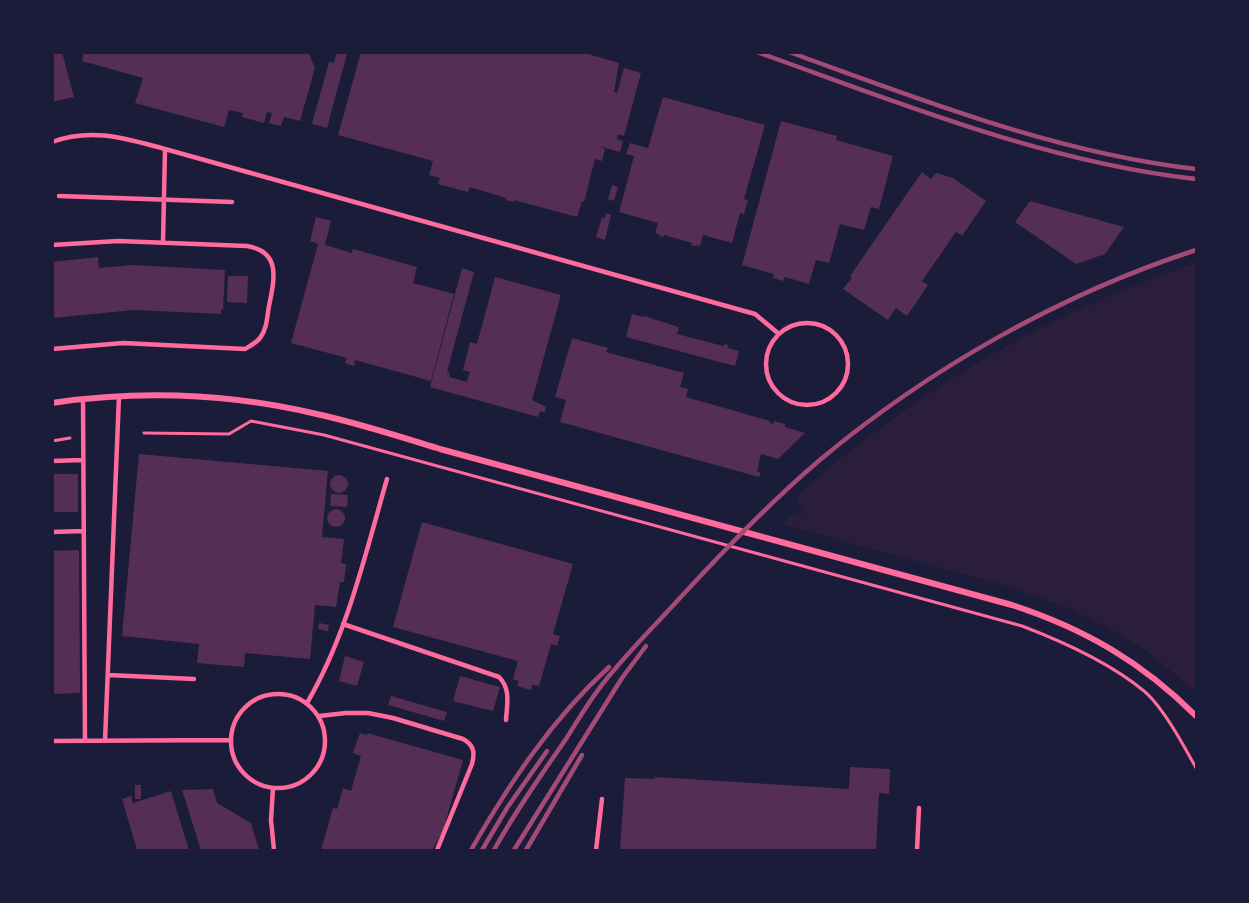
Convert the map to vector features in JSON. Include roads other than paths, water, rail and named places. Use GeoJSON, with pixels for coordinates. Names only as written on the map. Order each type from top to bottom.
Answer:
{"type":"FeatureCollection","features":[{"type":"Feature","properties":{"kind":"street"},"geometry":{"type":"LineString","coordinates":[[52,403],[119,396],[168,396],[267,404],[320,414],[1012,605],[1060,622],[1094,638],[1140,666],[1197,716]]}},
{"type":"Feature","properties":{"kind":"lane"},"geometry":{"type":"LineString","coordinates":[[52,142],[82,136],[108,135],[165,149],[755,314],[779,334]]}},
{"type":"Feature","properties":{"kind":"lane"},"geometry":{"type":"LineString","coordinates":[[163,242],[165,149]]}},
{"type":"Feature","properties":{"kind":"lane"},"geometry":{"type":"LineString","coordinates":[[59,196],[232,202]]}},
{"type":"Feature","properties":{"kind":"lane"},"geometry":{"type":"LineString","coordinates":[[52,245],[118,241],[246,246],[258,248],[266,254],[272,262],[275,274],[261,338],[245,349],[123,343],[52,349]]}},
{"type":"Feature","properties":{"kind":"lane"},"geometry":{"type":"LineString","coordinates":[[806,323],[821,326],[834,334],[843,344],[848,370],[842,385],[833,396],[821,403],[807,405],[793,403],[780,396],[772,386],[766,370],[766,358],[772,342],[779,334],[791,326],[806,323]]}},
{"type":"Feature","properties":{"kind":"lane"},"geometry":{"type":"LineString","coordinates":[[105,741],[119,396]]}},
{"type":"Feature","properties":{"kind":"lane"},"geometry":{"type":"LineString","coordinates":[[82,399],[85,741]]}},
{"type":"Feature","properties":{"kind":"lane"},"geometry":{"type":"LineString","coordinates":[[52,462],[83,460]]}},
{"type":"Feature","properties":{"kind":"lane"},"geometry":{"type":"LineString","coordinates":[[307,704],[330,661],[387,479]]}},
{"type":"Feature","properties":{"kind":"lane"},"geometry":{"type":"LineString","coordinates":[[52,532],[84,531]]}},
{"type":"Feature","properties":{"kind":"lane"},"geometry":{"type":"LineString","coordinates":[[343,624],[499,677],[505,683],[508,693],[507,720]]}},
{"type":"Feature","properties":{"kind":"lane"},"geometry":{"type":"LineString","coordinates":[[108,675],[194,679]]}},
{"type":"Feature","properties":{"kind":"lane"},"geometry":{"type":"LineString","coordinates":[[275,694],[292,695],[307,704],[319,717],[325,733],[324,750],[318,766],[306,779],[290,786],[273,788],[256,783],[243,772],[234,757],[231,740],[234,723],[244,708],[258,698],[275,694]]}},
{"type":"Feature","properties":{"kind":"lane"},"geometry":{"type":"LineString","coordinates":[[319,717],[356,712],[379,715],[453,735],[471,745],[474,755],[472,764],[437,850]]}},
{"type":"Feature","properties":{"kind":"lane"},"geometry":{"type":"LineString","coordinates":[[52,741],[231,740]]}},
{"type":"Feature","properties":{"kind":"lane"},"geometry":{"type":"LineString","coordinates":[[273,788],[271,820],[274,850]]}},
{"type":"Feature","properties":{"kind":"lane"},"geometry":{"type":"LineString","coordinates":[[596,850],[602,799]]}},
{"type":"Feature","properties":{"kind":"lane"},"geometry":{"type":"LineString","coordinates":[[917,850],[919,808]]}},
{"type":"Feature","properties":{"kind":"railway"},"geometry":{"type":"LineString","coordinates":[[757,52],[919,110],[1028,145],[1139,171],[1196,179]]}},
{"type":"Feature","properties":{"kind":"railway"},"geometry":{"type":"LineString","coordinates":[[789,52],[939,106],[1041,138],[1092,151],[1196,169]]}},
{"type":"Feature","properties":{"kind":"railway"},"geometry":{"type":"LineString","coordinates":[[494,850],[528,794],[608,677],[730,545],[821,459],[907,394],[952,364],[999,337],[1096,288],[1196,250]]}},
{"type":"Feature","properties":{"kind":"railway"},"geometry":{"type":"LineString","coordinates":[[514,850],[622,678],[646,646]]}},
{"type":"Feature","properties":{"kind":"railway"},"geometry":{"type":"LineString","coordinates":[[471,850],[516,777],[550,730],[609,667]]}},
{"type":"Feature","properties":{"kind":"railway"},"geometry":{"type":"LineString","coordinates":[[482,850],[507,808],[547,751]]}},
{"type":"Feature","properties":{"kind":"railway"},"geometry":{"type":"LineString","coordinates":[[526,850],[582,755]]}}]}
